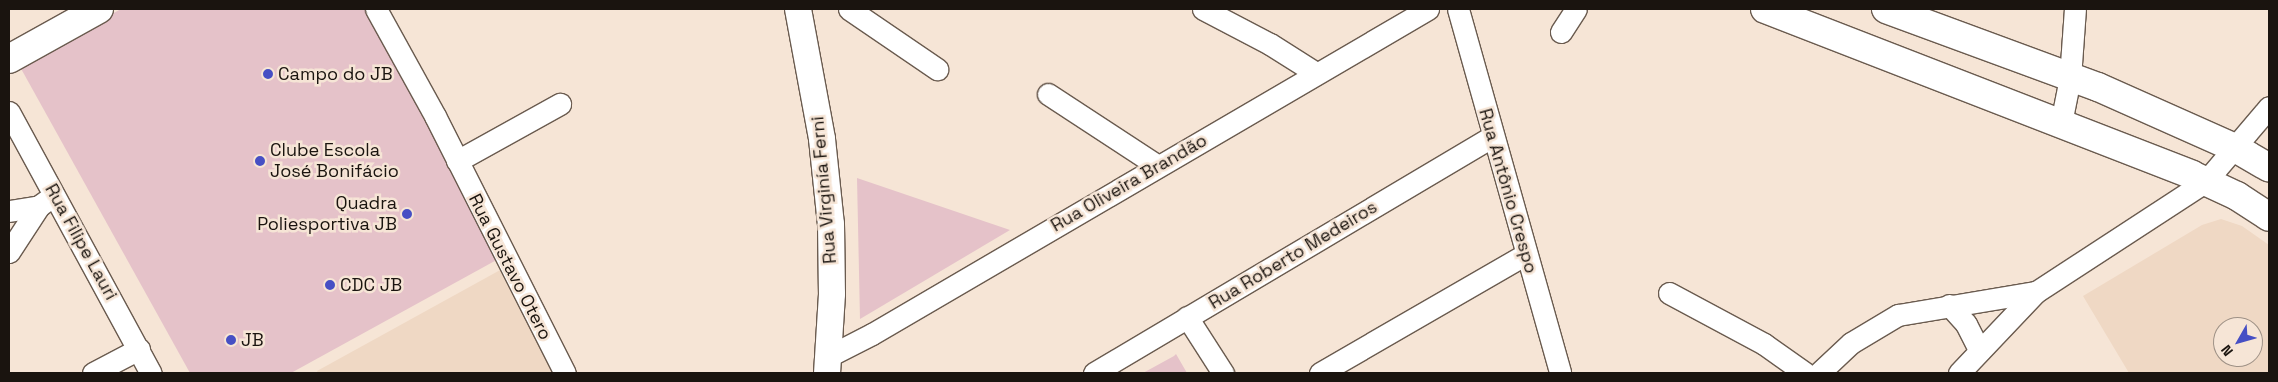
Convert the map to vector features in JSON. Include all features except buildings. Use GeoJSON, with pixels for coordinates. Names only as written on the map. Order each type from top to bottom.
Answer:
{"type":"FeatureCollection","features":[{"type":"Feature","properties":{"kind":"main road"},"geometry":{"type":"LineString","coordinates":[[10,56],[99,9]]}},
{"type":"Feature","properties":{"kind":"main road"},"geometry":{"type":"LineString","coordinates":[[1765,9],[2206,181],[2269,217]]}},
{"type":"Feature","properties":{"kind":"main road"},"geometry":{"type":"LineString","coordinates":[[1886,9],[2070,78],[2235,148],[2269,168]]}},
{"type":"Feature","properties":{"kind":"street","name":"Rua Gustavo Otero"},"geometry":{"type":"LineString","coordinates":[[376,9],[457,161],[565,373]]}},
{"type":"Feature","properties":{"kind":"street","name":"Rua Virginía Ferni"},"geometry":{"type":"LineString","coordinates":[[798,9],[822,139],[831,224],[828,364]]}},
{"type":"Feature","properties":{"kind":"street"},"geometry":{"type":"LineString","coordinates":[[849,9],[937,69]]}},
{"type":"Feature","properties":{"kind":"street"},"geometry":{"type":"LineString","coordinates":[[1203,9],[1270,44],[1316,73]]}},
{"type":"Feature","properties":{"kind":"street","name":"Rua Oliveira Brandão"},"geometry":{"type":"LineString","coordinates":[[828,364],[880,329],[1428,9]]}},
{"type":"Feature","properties":{"kind":"street","name":"Rua Antônio Crespo"},"geometry":{"type":"LineString","coordinates":[[1458,9],[1492,137],[1560,373]]}},
{"type":"Feature","properties":{"kind":"street"},"geometry":{"type":"LineString","coordinates":[[1561,32],[1576,9]]}},
{"type":"Feature","properties":{"kind":"street"},"geometry":{"type":"LineString","coordinates":[[2061,123],[2070,78],[2075,9]]}},
{"type":"Feature","properties":{"kind":"street"},"geometry":{"type":"LineString","coordinates":[[1048,94],[1158,166]]}},
{"type":"Feature","properties":{"kind":"street"},"geometry":{"type":"LineString","coordinates":[[457,161],[560,104]]}},
{"type":"Feature","properties":{"kind":"street"},"geometry":{"type":"LineString","coordinates":[[1959,373],[2036,292],[2206,181],[2269,107]]}},
{"type":"Feature","properties":{"kind":"street","name":"Rua Filipe Lauri"},"geometry":{"type":"LineString","coordinates":[[9,112],[47,201],[139,349],[151,373]]}},
{"type":"Feature","properties":{"kind":"street","name":"Rua Roberto Medeiros"},"geometry":{"type":"LineString","coordinates":[[1094,373],[1492,137]]}},
{"type":"Feature","properties":{"kind":"street"},"geometry":{"type":"LineString","coordinates":[[9,211],[47,201]]}},
{"type":"Feature","properties":{"kind":"street"},"geometry":{"type":"LineString","coordinates":[[9,252],[47,201]]}},
{"type":"Feature","properties":{"kind":"street"},"geometry":{"type":"LineString","coordinates":[[1320,373],[1526,254]]}},
{"type":"Feature","properties":{"kind":"street"},"geometry":{"type":"LineString","coordinates":[[1819,373],[1851,343],[1898,315],[2036,292]]}},
{"type":"Feature","properties":{"kind":"street"},"geometry":{"type":"LineString","coordinates":[[1669,294],[1764,344],[1805,373]]}},
{"type":"Feature","properties":{"kind":"street"},"geometry":{"type":"LineString","coordinates":[[1949,305],[1966,324],[1980,351]]}},
{"type":"Feature","properties":{"kind":"street"},"geometry":{"type":"LineString","coordinates":[[1188,317],[1223,373]]}},
{"type":"Feature","properties":{"kind":"street"},"geometry":{"type":"LineString","coordinates":[[93,373],[139,349]]}},
{"type":"Feature","properties":{"kind":"shaded area","name":"Clube Escola José Bonifácio"},"geometry":{"type":"Polygon","coordinates":[[[121,9],[364,9],[502,257],[291,373],[190,373],[19,65],[121,9]]]}},
{"type":"Feature","properties":{"kind":"shaded area"},"geometry":{"type":"Polygon","coordinates":[[[857,178],[1010,230],[860,319],[857,178]]]}},
{"type":"Feature","properties":{"kind":"shaded area"},"geometry":{"type":"Polygon","coordinates":[[[2221,219],[2242,226],[2269,245],[2269,373],[2129,373],[2083,296],[2202,225],[2221,219]]]}},
{"type":"Feature","properties":{"kind":"shaded area"},"geometry":{"type":"Polygon","coordinates":[[[502,269],[554,373],[318,373],[317,371],[502,269]]]}},
{"type":"Feature","properties":{"kind":"shaded area"},"geometry":{"type":"Polygon","coordinates":[[[1176,354],[1187,373],[1143,373],[1174,356],[1176,354]]]}},
{"type":"Feature","properties":{"kind":"place","name":"Campo do JB"},"geometry":{"type":"Point","coordinates":[268,74]}},
{"type":"Feature","properties":{"kind":"place","name":"Clube Escola José Bonifácio"},"geometry":{"type":"Point","coordinates":[260,161]}},
{"type":"Feature","properties":{"kind":"place","name":"Quadra Poliesportiva JB"},"geometry":{"type":"Point","coordinates":[407,214]}},
{"type":"Feature","properties":{"kind":"place","name":"CDC JB"},"geometry":{"type":"Point","coordinates":[330,285]}},
{"type":"Feature","properties":{"kind":"place","name":"JB"},"geometry":{"type":"Point","coordinates":[231,340]}}]}
